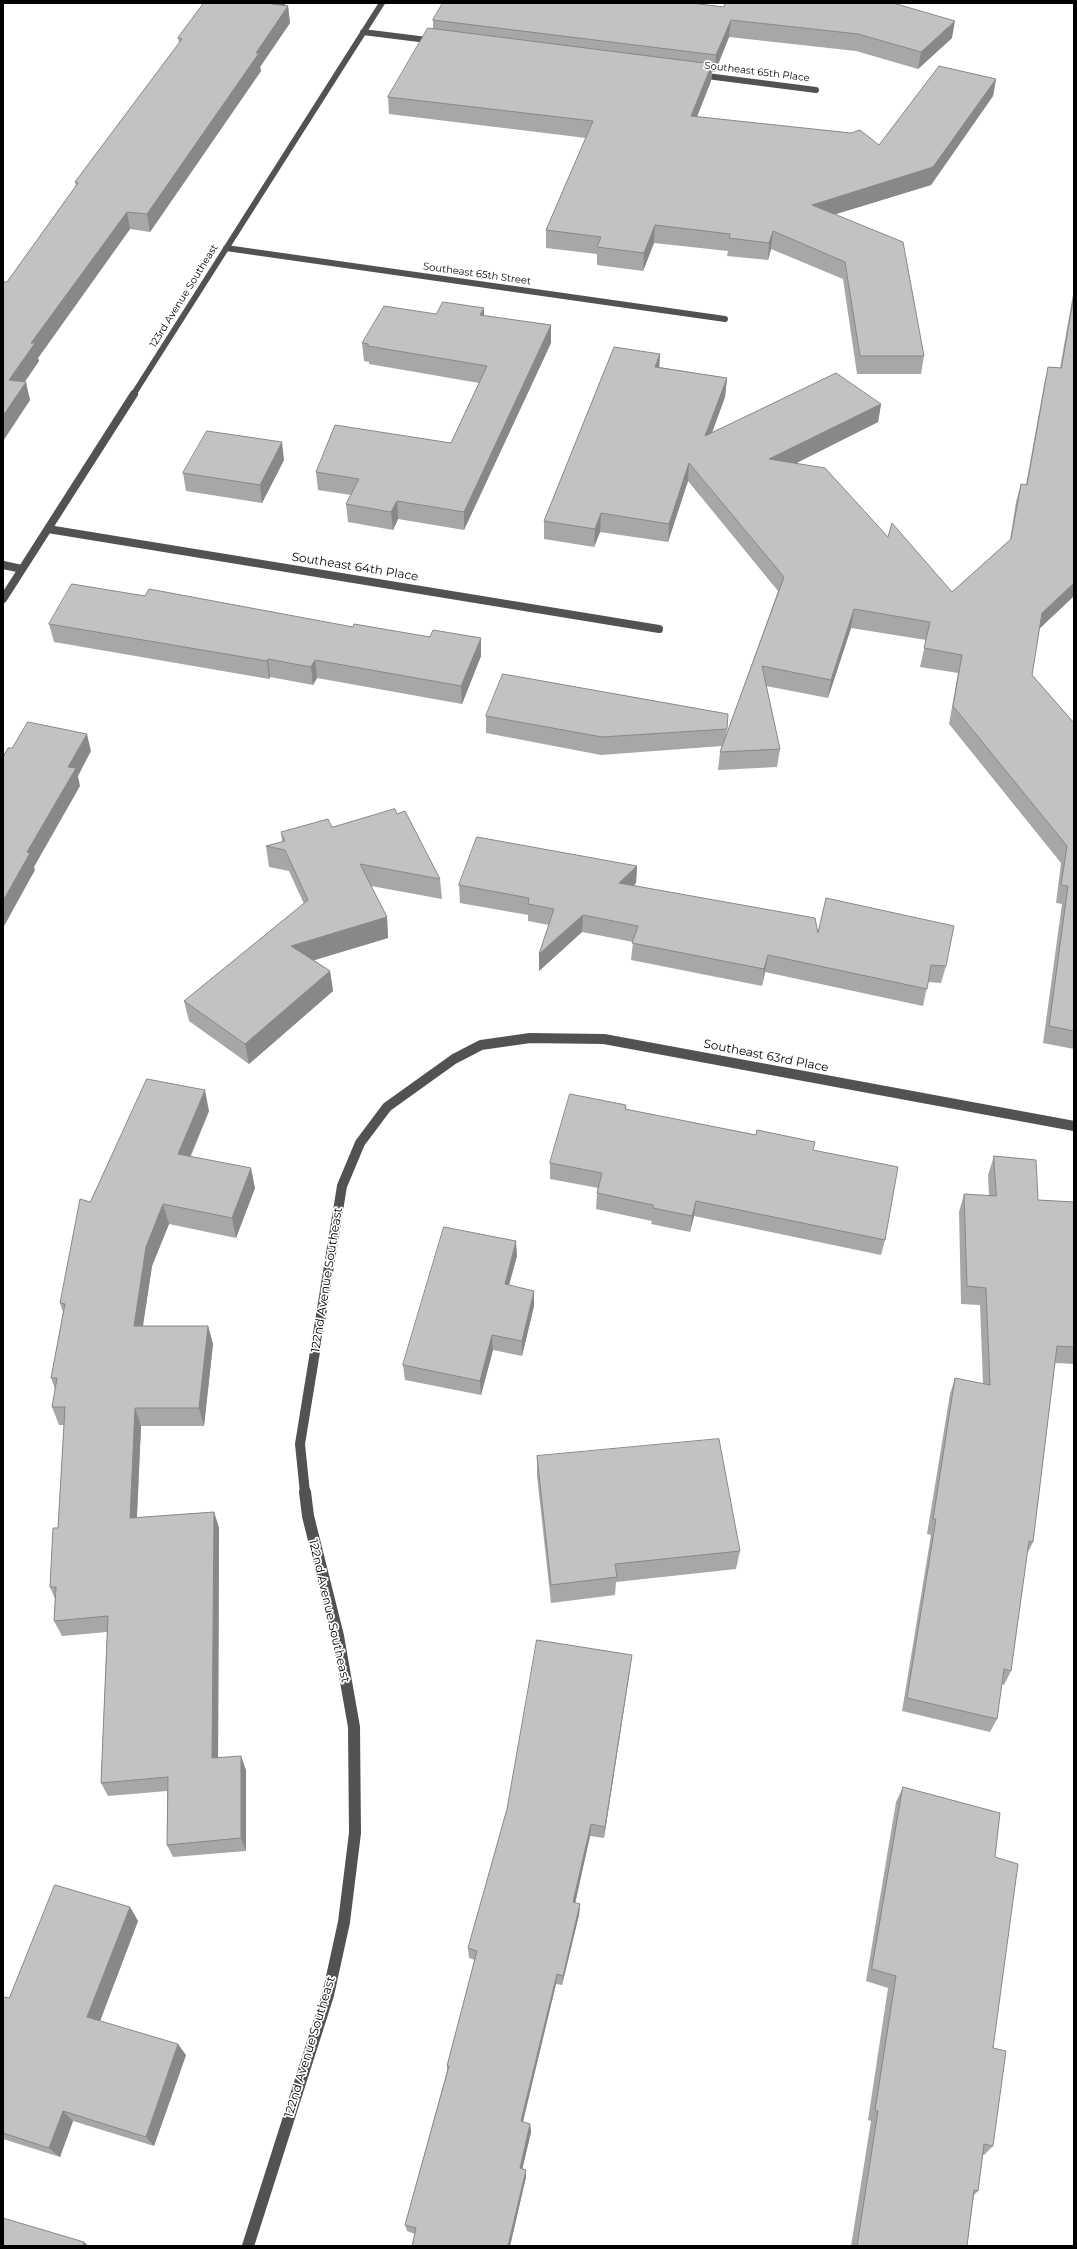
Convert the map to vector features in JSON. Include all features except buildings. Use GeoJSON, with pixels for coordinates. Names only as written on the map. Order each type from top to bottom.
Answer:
{"type":"FeatureCollection","features":[{"type":"Feature","properties":{"kind":"street","name":"123rd Avenue Southeast"},"geometry":{"type":"LineString","coordinates":[[3,599],[382,3]]}},
{"type":"Feature","properties":{"kind":"street"},"geometry":{"type":"LineString","coordinates":[[363,32],[441,42]]}},
{"type":"Feature","properties":{"kind":"street","name":"Southeast 65th Place"},"geometry":{"type":"LineString","coordinates":[[691,74],[816,90]]}},
{"type":"Feature","properties":{"kind":"street","name":"Southeast 65th Street"},"geometry":{"type":"LineString","coordinates":[[226,248],[725,320]]}},
{"type":"Feature","properties":{"kind":"street","name":"Southeast 64th Place"},"geometry":{"type":"LineString","coordinates":[[48,528],[659,629]]}},
{"type":"Feature","properties":{"kind":"street"},"geometry":{"type":"LineString","coordinates":[[3,565],[22,569]]}},
{"type":"Feature","properties":{"kind":"street","name":"Southeast 63rd Place"},"geometry":{"type":"LineString","coordinates":[[454,1059],[481,1045],[523,1039],[604,1039],[1074,1126]]}},
{"type":"Feature","properties":{"kind":"street","name":"122nd Avenue Southeast"},"geometry":{"type":"LineString","coordinates":[[248,2246],[328,1995],[344,1922],[356,1833],[354,1727],[338,1636],[308,1516],[300,1444],[342,1186],[360,1143],[387,1107],[454,1059]]}}]}
